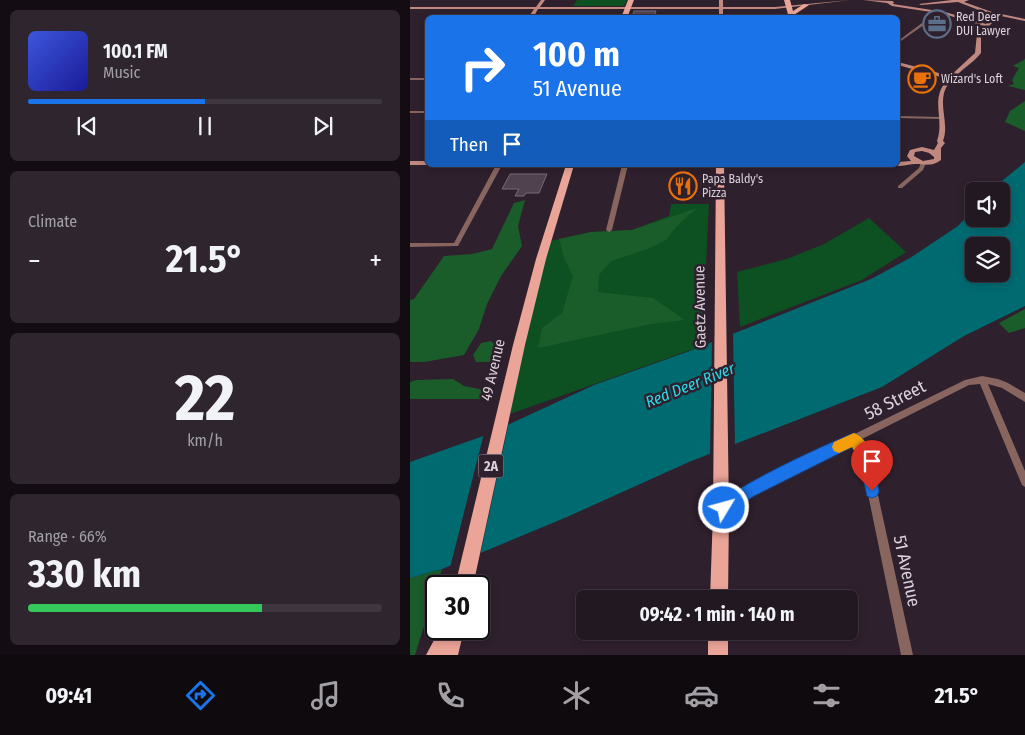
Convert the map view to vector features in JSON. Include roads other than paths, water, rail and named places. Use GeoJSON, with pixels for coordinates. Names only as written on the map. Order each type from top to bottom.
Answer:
{"type":"FeatureCollection","features":[{"type":"Feature","properties":{"kind":"main road"},"geometry":{"type":"LineString","coordinates":[[625,15],[631,0]]}},
{"type":"Feature","properties":{"kind":"main road"},"geometry":{"type":"LineString","coordinates":[[787,0],[792,15]]}},
{"type":"Feature","properties":{"kind":"main road"},"geometry":{"type":"LineString","coordinates":[[793,15],[806,5]]}},
{"type":"Feature","properties":{"kind":"main road","name":"49 Avenue"},"geometry":{"type":"LineString","coordinates":[[467,575],[519,345],[541,259],[569,167]]}},
{"type":"Feature","properties":{"kind":"main road","name":"Gaetz Avenue"},"geometry":{"type":"LineString","coordinates":[[719,590],[721,512],[720,167]]}},
{"type":"Feature","properties":{"kind":"main road"},"geometry":{"type":"LineString","coordinates":[[436,655],[445,640]]}},
{"type":"Feature","properties":{"kind":"main road"},"geometry":{"type":"LineString","coordinates":[[448,655],[450,640]]}},
{"type":"Feature","properties":{"kind":"main road"},"geometry":{"type":"LineString","coordinates":[[718,640],[718,655]]}},
{"type":"Feature","properties":{"kind":"street"},"geometry":{"type":"LineString","coordinates":[[532,15],[543,0]]}},
{"type":"Feature","properties":{"kind":"street"},"geometry":{"type":"LineString","coordinates":[[720,0],[721,15]]}},
{"type":"Feature","properties":{"kind":"street"},"geometry":{"type":"LineString","coordinates":[[410,8],[789,7],[832,0],[848,0]]}},
{"type":"Feature","properties":{"kind":"street"},"geometry":{"type":"LineString","coordinates":[[865,0],[905,1]]}},
{"type":"Feature","properties":{"kind":"street"},"geometry":{"type":"LineString","coordinates":[[891,0],[892,5],[913,6],[967,0],[993,10],[1025,18]]}},
{"type":"Feature","properties":{"kind":"street"},"geometry":{"type":"LineString","coordinates":[[918,1],[937,0]]}},
{"type":"Feature","properties":{"kind":"street"},"geometry":{"type":"LineString","coordinates":[[958,1],[991,13],[1013,18]]}},
{"type":"Feature","properties":{"kind":"street"},"geometry":{"type":"LineString","coordinates":[[913,6],[988,25],[1001,18],[1025,18]]}},
{"type":"Feature","properties":{"kind":"street"},"geometry":{"type":"LineString","coordinates":[[900,164],[935,162],[938,158],[938,148],[942,143],[940,141],[943,131],[941,93],[952,78],[977,55],[980,48],[978,36],[996,17],[991,13]]}},
{"type":"Feature","properties":{"kind":"street"},"geometry":{"type":"LineString","coordinates":[[900,41],[927,21],[940,17]]}},
{"type":"Feature","properties":{"kind":"street"},"geometry":{"type":"LineString","coordinates":[[900,64],[952,78]]}},
{"type":"Feature","properties":{"kind":"street"},"geometry":{"type":"LineString","coordinates":[[410,79],[425,79]]}},
{"type":"Feature","properties":{"kind":"street"},"geometry":{"type":"LineString","coordinates":[[410,112],[425,112]]}},
{"type":"Feature","properties":{"kind":"street"},"geometry":{"type":"LineString","coordinates":[[900,118],[942,118]]}},
{"type":"Feature","properties":{"kind":"street"},"geometry":{"type":"LineString","coordinates":[[900,159],[912,151],[940,141]]}},
{"type":"Feature","properties":{"kind":"street"},"geometry":{"type":"LineString","coordinates":[[922,149],[937,155]]}},
{"type":"Feature","properties":{"kind":"street"},"geometry":{"type":"LineString","coordinates":[[909,154],[912,159],[921,163]]}},
{"type":"Feature","properties":{"kind":"street"},"geometry":{"type":"LineString","coordinates":[[410,163],[424,163]]}},
{"type":"Feature","properties":{"kind":"street"},"geometry":{"type":"LineString","coordinates":[[900,187],[921,169],[921,163]]}},
{"type":"Feature","properties":{"kind":"street"},"geometry":{"type":"LineString","coordinates":[[410,245],[456,245],[498,167]]}},
{"type":"Feature","properties":{"kind":"street"},"geometry":{"type":"LineString","coordinates":[[609,230],[625,167]]}},
{"type":"Feature","properties":{"kind":"street"},"geometry":{"type":"LineString","coordinates":[[1025,398],[1001,382],[982,380],[1025,482]]}},
{"type":"Feature","properties":{"kind":"street","name":"58 Street"},"geometry":{"type":"LineString","coordinates":[[721,512],[732,501],[749,490],[961,385],[982,380]]}},
{"type":"Feature","properties":{"kind":"street","name":"51 Avenue"},"geometry":{"type":"LineString","coordinates":[[854,439],[864,454],[907,655]]}},
{"type":"Feature","properties":{"kind":"water","name":"Red Deer River"},"geometry":{"type":"Polygon","coordinates":[[[1025,162],[1025,306],[964,336],[882,387],[689,462],[567,517],[442,569],[410,578],[410,462],[486,435],[594,385],[687,352],[871,279],[910,258],[958,226],[965,219],[965,227],[1010,227],[1010,182],[1001,182],[1025,162]]]}},
{"type":"Feature","properties":{"kind":"place","name":"Red Deer DUI Lawyer"},"geometry":{"type":"Point","coordinates":[937,24]}},
{"type":"Feature","properties":{"kind":"place","name":"Wizard's Loft"},"geometry":{"type":"Point","coordinates":[922,79]}},
{"type":"Feature","properties":{"kind":"place","name":"Papa Baldy's Pizza"},"geometry":{"type":"Point","coordinates":[683,186]}}]}
